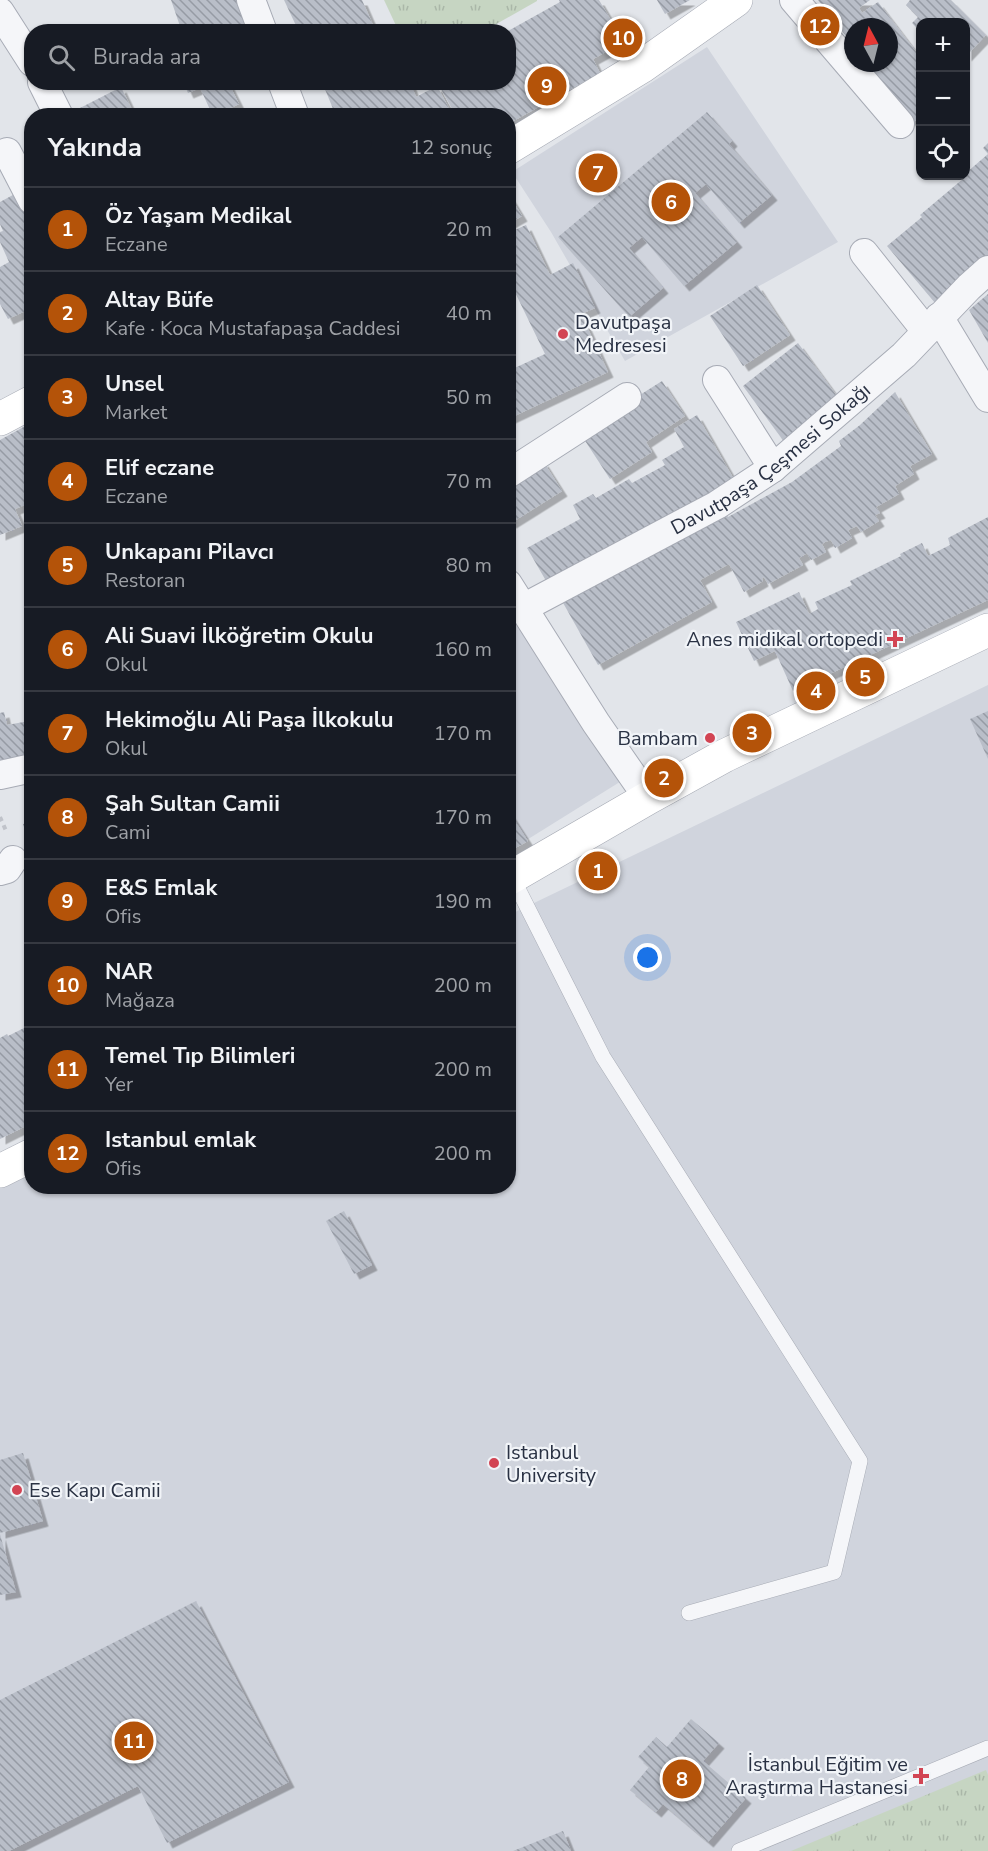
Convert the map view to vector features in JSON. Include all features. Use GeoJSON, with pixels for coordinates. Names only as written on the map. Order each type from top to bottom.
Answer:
{"type":"FeatureCollection","features":[{"type":"Feature","properties":{"kind":"street"},"geometry":{"type":"LineString","coordinates":[[251,0],[260,24]]}},
{"type":"Feature","properties":{"kind":"street"},"geometry":{"type":"LineString","coordinates":[[516,143],[641,67],[736,0]]}},
{"type":"Feature","properties":{"kind":"street"},"geometry":{"type":"LineString","coordinates":[[794,0],[900,124]]}},
{"type":"Feature","properties":{"kind":"street"},"geometry":{"type":"LineString","coordinates":[[0,12],[24,50]]}},
{"type":"Feature","properties":{"kind":"street"},"geometry":{"type":"LineString","coordinates":[[46,90],[55,108]]}},
{"type":"Feature","properties":{"kind":"street"},"geometry":{"type":"LineString","coordinates":[[285,90],[292,108]]}},
{"type":"Feature","properties":{"kind":"street"},"geometry":{"type":"LineString","coordinates":[[8,152],[24,184]]}},
{"type":"Feature","properties":{"kind":"street"},"geometry":{"type":"LineString","coordinates":[[864,253],[932,324],[988,398]]}},
{"type":"Feature","properties":{"kind":"street","name":"Davutpaşa Çeşmesi Sokağı"},"geometry":{"type":"LineString","coordinates":[[516,596],[717,506],[773,468],[904,355],[932,324],[988,270]]}},
{"type":"Feature","properties":{"kind":"street"},"geometry":{"type":"LineString","coordinates":[[717,380],[773,468]]}},
{"type":"Feature","properties":{"kind":"street"},"geometry":{"type":"LineString","coordinates":[[516,469],[627,397]]}},
{"type":"Feature","properties":{"kind":"street"},"geometry":{"type":"LineString","coordinates":[[0,419],[24,406]]}},
{"type":"Feature","properties":{"kind":"street"},"geometry":{"type":"LineString","coordinates":[[516,598],[648,798]]}},
{"type":"Feature","properties":{"kind":"street"},"geometry":{"type":"LineString","coordinates":[[516,875],[724,756],[988,630]]}},
{"type":"Feature","properties":{"kind":"street"},"geometry":{"type":"LineString","coordinates":[[0,775],[24,770]]}},
{"type":"Feature","properties":{"kind":"street"},"geometry":{"type":"LineString","coordinates":[[0,1171],[24,1159]]}},
{"type":"Feature","properties":{"kind":"lane"},"geometry":{"type":"LineString","coordinates":[[516,890],[603,1057],[860,1461],[834,1572],[689,1613]]}},
{"type":"Feature","properties":{"kind":"lane"},"geometry":{"type":"LineString","coordinates":[[740,1851],[988,1748]]}},
{"type":"Feature","properties":{"kind":"shaded area"},"geometry":{"type":"Polygon","coordinates":[[[707,47],[838,242],[625,361],[551,232],[516,178],[516,169],[707,47]]]}},
{"type":"Feature","properties":{"kind":"shaded area"},"geometry":{"type":"Polygon","coordinates":[[[516,617],[623,780],[516,847],[516,617]]]}},
{"type":"Feature","properties":{"kind":"shaded area","name":"Istanbul University"},"geometry":{"type":"Polygon","coordinates":[[[988,685],[988,1851],[0,1851],[0,1188],[24,1174],[24,1194],[516,1194],[516,912],[988,685]]]}},
{"type":"Feature","properties":{"kind":"green space"},"geometry":{"type":"Polygon","coordinates":[[[384,0],[537,0],[496,24],[395,24],[384,0]]]}},
{"type":"Feature","properties":{"kind":"green space"},"geometry":{"type":"Polygon","coordinates":[[[986,1770],[988,1775],[988,1851],[791,1851],[986,1770]]]}},
{"type":"Feature","properties":{"kind":"building"},"geometry":{"type":"Polygon","coordinates":[[[171,0],[244,0],[254,24],[179,24],[171,0]]]}},
{"type":"Feature","properties":{"kind":"building"},"geometry":{"type":"Polygon","coordinates":[[[284,0],[362,0],[372,24],[295,24],[284,0]]]}},
{"type":"Feature","properties":{"kind":"building"},"geometry":{"type":"Polygon","coordinates":[[[559,0],[599,0],[624,42],[593,59],[600,73],[516,120],[516,108],[452,108],[441,90],[516,90],[516,27],[560,2],[559,0]]]}},
{"type":"Feature","properties":{"kind":"building"},"geometry":{"type":"Polygon","coordinates":[[[657,0],[690,0],[665,14],[657,0]]]}},
{"type":"Feature","properties":{"kind":"building"},"geometry":{"type":"Polygon","coordinates":[[[818,0],[870,0],[859,8],[862,13],[878,2],[890,18],[844,18],[844,33],[818,0]]]}},
{"type":"Feature","properties":{"kind":"building"},"geometry":{"type":"Polygon","coordinates":[[[910,0],[951,0],[969,18],[917,18],[906,5],[910,0]]]}},
{"type":"Feature","properties":{"kind":"building"},"geometry":{"type":"Polygon","coordinates":[[[970,19],[986,35],[970,52],[970,19]]]}},
{"type":"Feature","properties":{"kind":"building"},"geometry":{"type":"Polygon","coordinates":[[[898,28],[916,52],[916,120],[912,123],[874,72],[898,72],[898,28]]]}},
{"type":"Feature","properties":{"kind":"building"},"geometry":{"type":"Polygon","coordinates":[[[115,90],[122,90],[131,108],[80,108],[115,90]]]}},
{"type":"Feature","properties":{"kind":"building"},"geometry":{"type":"Polygon","coordinates":[[[201,90],[232,90],[239,104],[230,108],[209,108],[201,90]]]}},
{"type":"Feature","properties":{"kind":"building"},"geometry":{"type":"Polygon","coordinates":[[[325,90],[413,90],[416,97],[429,90],[439,90],[449,108],[333,108],[325,90]]]}},
{"type":"Feature","properties":{"kind":"building"},"geometry":{"type":"Polygon","coordinates":[[[707,112],[732,141],[729,144],[772,195],[739,223],[706,184],[695,193],[737,242],[684,286],[642,237],[629,248],[663,288],[629,317],[558,237],[707,112]]]}},
{"type":"Feature","properties":{"kind":"building"},"geometry":{"type":"Polygon","coordinates":[[[988,143],[988,154],[983,148],[988,143]]]}},
{"type":"Feature","properties":{"kind":"building"},"geometry":{"type":"Polygon","coordinates":[[[988,154],[988,260],[936,304],[887,246],[962,180],[970,180],[970,170],[988,154]]]}},
{"type":"Feature","properties":{"kind":"building"},"geometry":{"type":"Polygon","coordinates":[[[22,190],[24,194],[24,312],[8,319],[0,304],[0,267],[9,262],[0,242],[0,232],[3,231],[0,224],[0,202],[22,190]]]}},
{"type":"Feature","properties":{"kind":"building"},"geometry":{"type":"Polygon","coordinates":[[[516,206],[522,216],[516,219],[516,206]]]}},
{"type":"Feature","properties":{"kind":"building","name":"Davutpaşa Medresesi"},"geometry":{"type":"Polygon","coordinates":[[[526,225],[550,275],[573,263],[595,308],[581,314],[608,372],[516,415],[516,367],[545,354],[516,294],[516,229],[526,225]]]}},
{"type":"Feature","properties":{"kind":"building"},"geometry":{"type":"Polygon","coordinates":[[[757,285],[790,335],[743,366],[710,316],[757,285]]]}},
{"type":"Feature","properties":{"kind":"building"},"geometry":{"type":"Polygon","coordinates":[[[988,294],[988,343],[969,310],[988,294]]]}},
{"type":"Feature","properties":{"kind":"building"},"geometry":{"type":"Polygon","coordinates":[[[798,343],[842,403],[785,443],[743,386],[798,343]]]}},
{"type":"Feature","properties":{"kind":"building"},"geometry":{"type":"Polygon","coordinates":[[[662,381],[685,416],[646,442],[652,452],[610,479],[580,433],[662,381]]]}},
{"type":"Feature","properties":{"kind":"building"},"geometry":{"type":"Polygon","coordinates":[[[895,392],[932,454],[910,466],[914,474],[895,486],[899,494],[876,507],[880,513],[875,515],[879,521],[861,532],[857,526],[848,530],[852,538],[835,548],[831,540],[825,542],[822,544],[826,552],[811,560],[807,553],[799,558],[803,565],[768,584],[764,577],[763,581],[744,592],[729,564],[700,580],[712,602],[598,665],[562,601],[725,511],[728,517],[792,482],[841,446],[839,441],[895,392]]]}},
{"type":"Feature","properties":{"kind":"building"},"geometry":{"type":"Polygon","coordinates":[[[697,415],[736,483],[623,546],[619,540],[599,551],[602,556],[549,586],[527,548],[580,519],[573,505],[593,494],[596,498],[629,479],[632,483],[665,465],[662,460],[684,447],[674,429],[697,415]]]}},
{"type":"Feature","properties":{"kind":"building"},"geometry":{"type":"Polygon","coordinates":[[[24,427],[24,505],[15,509],[22,526],[0,535],[0,440],[24,427]]]}},
{"type":"Feature","properties":{"kind":"building"},"geometry":{"type":"Polygon","coordinates":[[[543,461],[562,491],[516,520],[516,478],[543,461]]]}},
{"type":"Feature","properties":{"kind":"building"},"geometry":{"type":"Polygon","coordinates":[[[988,517],[988,600],[793,691],[775,651],[754,661],[736,622],[799,592],[809,614],[818,609],[815,602],[852,585],[850,581],[922,543],[928,556],[950,545],[948,538],[988,517]]]}},
{"type":"Feature","properties":{"kind":"building"},"geometry":{"type":"Polygon","coordinates":[[[988,711],[988,759],[970,719],[988,711]]]}},
{"type":"Feature","properties":{"kind":"building"},"geometry":{"type":"Polygon","coordinates":[[[4,712],[7,725],[24,722],[24,759],[0,764],[0,713],[4,712]]]}},
{"type":"Feature","properties":{"kind":"building"},"geometry":{"type":"Polygon","coordinates":[[[516,822],[528,841],[516,848],[516,822]]]}},
{"type":"Feature","properties":{"kind":"building"},"geometry":{"type":"Polygon","coordinates":[[[24,1028],[24,1127],[0,1139],[0,1038],[7,1034],[8,1036],[24,1028]]]}},
{"type":"Feature","properties":{"kind":"building"},"geometry":{"type":"Polygon","coordinates":[[[344,1211],[372,1265],[354,1274],[326,1221],[344,1211]]]}},
{"type":"Feature","properties":{"kind":"building","name":"Ese Kapı Camii"},"geometry":{"type":"Polygon","coordinates":[[[23,1453],[43,1521],[0,1533],[0,1460],[23,1453]]]}},
{"type":"Feature","properties":{"kind":"building"},"geometry":{"type":"Polygon","coordinates":[[[0,1534],[16,1592],[0,1595],[0,1534]]]}},
{"type":"Feature","properties":{"kind":"building"},"geometry":{"type":"Polygon","coordinates":[[[196,1601],[289,1782],[167,1843],[138,1786],[9,1851],[0,1851],[0,1700],[196,1601]]]}},
{"type":"Feature","properties":{"kind":"building"},"geometry":{"type":"Polygon","coordinates":[[[691,1719],[719,1743],[703,1761],[746,1798],[708,1842],[663,1804],[656,1812],[630,1790],[649,1767],[638,1757],[656,1737],[667,1747],[691,1719]]]}},
{"type":"Feature","properties":{"kind":"building"},"geometry":{"type":"Polygon","coordinates":[[[563,1831],[571,1851],[513,1851],[563,1831]]]}},
{"type":"Feature","properties":{"kind":"place","name":"Istanbul emlak"},"geometry":{"type":"Point","coordinates":[820,26]}},
{"type":"Feature","properties":{"kind":"place","name":"NAR"},"geometry":{"type":"Point","coordinates":[623,38]}},
{"type":"Feature","properties":{"kind":"place","name":"E&S Emlak"},"geometry":{"type":"Point","coordinates":[547,86]}},
{"type":"Feature","properties":{"kind":"place","name":"Hekimoğlu Ali Paşa İlkokulu"},"geometry":{"type":"Point","coordinates":[598,173]}},
{"type":"Feature","properties":{"kind":"place","name":"Ali Suavi İlköğretim Okulu"},"geometry":{"type":"Point","coordinates":[671,202]}},
{"type":"Feature","properties":{"kind":"place","name":"Davutpaşa Medresesi"},"geometry":{"type":"Point","coordinates":[563,334]}},
{"type":"Feature","properties":{"kind":"place","name":"Anes midikal ortopedi"},"geometry":{"type":"Point","coordinates":[895,639]}},
{"type":"Feature","properties":{"kind":"place","name":"Unkapanı Pilavcı"},"geometry":{"type":"Point","coordinates":[865,677]}},
{"type":"Feature","properties":{"kind":"place","name":"Elif eczane"},"geometry":{"type":"Point","coordinates":[816,691]}},
{"type":"Feature","properties":{"kind":"place","name":"Unsel"},"geometry":{"type":"Point","coordinates":[752,733]}},
{"type":"Feature","properties":{"kind":"place","name":"Bambam"},"geometry":{"type":"Point","coordinates":[710,738]}},
{"type":"Feature","properties":{"kind":"place","name":"Altay Büfe"},"geometry":{"type":"Point","coordinates":[664,778]}},
{"type":"Feature","properties":{"kind":"place","name":"Öz Yaşam Medikal"},"geometry":{"type":"Point","coordinates":[598,871]}},
{"type":"Feature","properties":{"kind":"place","name":"Istanbul University"},"geometry":{"type":"Point","coordinates":[494,1463]}},
{"type":"Feature","properties":{"kind":"place","name":"Ese Kapı Camii"},"geometry":{"type":"Point","coordinates":[17,1490]}},
{"type":"Feature","properties":{"kind":"place","name":"Temel Tıp Bilimleri"},"geometry":{"type":"Point","coordinates":[134,1741]}},
{"type":"Feature","properties":{"kind":"place","name":"İstanbul Eğitim ve Araştırma Hastanesi"},"geometry":{"type":"Point","coordinates":[921,1776]}},
{"type":"Feature","properties":{"kind":"place","name":"Şah Sultan Camii"},"geometry":{"type":"Point","coordinates":[682,1779]}}]}
